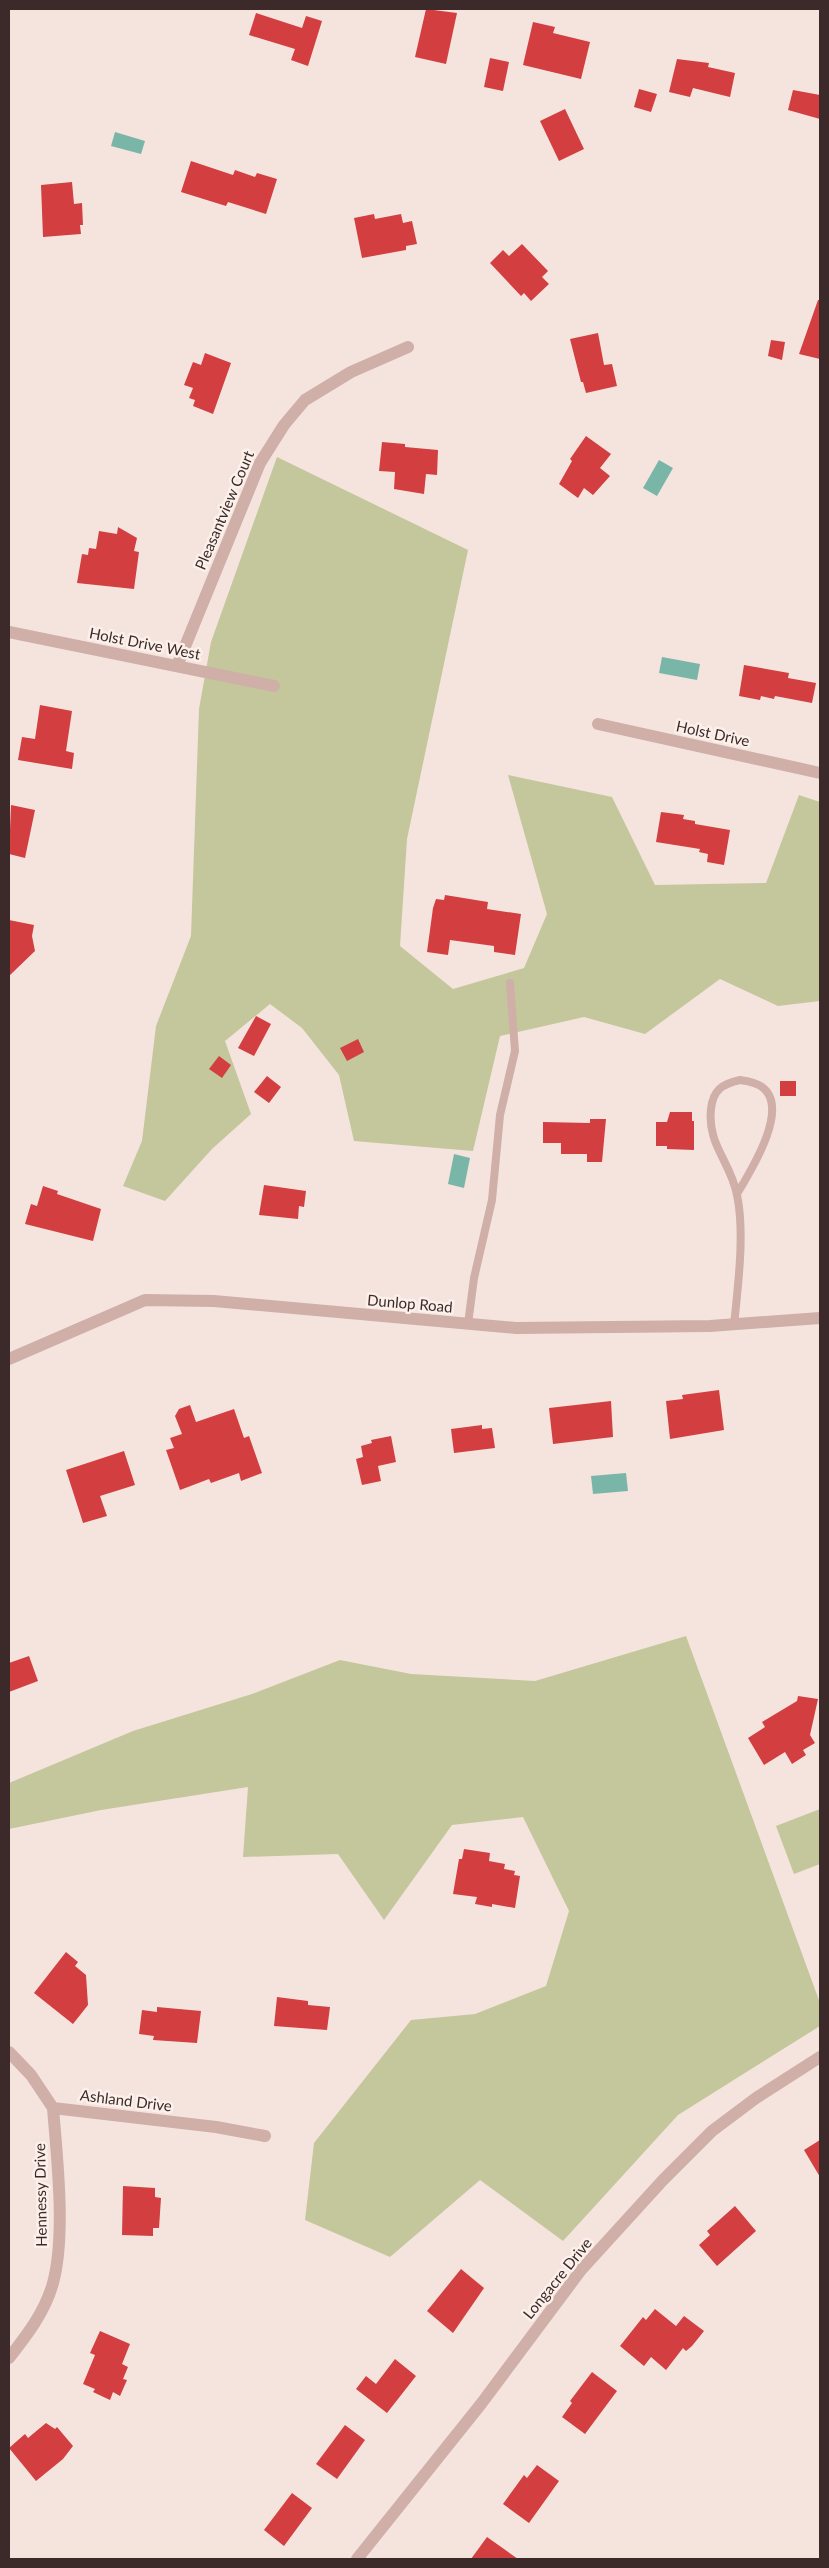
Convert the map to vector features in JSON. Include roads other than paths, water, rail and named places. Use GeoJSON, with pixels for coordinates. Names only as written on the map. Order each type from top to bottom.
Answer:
{"type":"FeatureCollection","features":[{"type":"Feature","properties":{"kind":"street","name":"Pleasantview Court"},"geometry":{"type":"LineString","coordinates":[[178,666],[260,463],[284,425],[306,400],[351,372],[408,347]]}},
{"type":"Feature","properties":{"kind":"street","name":"Holst Drive West"},"geometry":{"type":"LineString","coordinates":[[9,632],[274,686]]}},
{"type":"Feature","properties":{"kind":"street","name":"Holst Drive"},"geometry":{"type":"LineString","coordinates":[[598,724],[820,773]]}},
{"type":"Feature","properties":{"kind":"street","name":"Dunlop Road"},"geometry":{"type":"LineString","coordinates":[[9,1357],[145,1300],[214,1300],[516,1328],[734,1325],[820,1318]]}},
{"type":"Feature","properties":{"kind":"street"},"geometry":{"type":"LineString","coordinates":[[9,2052],[31,2075],[53,2108]]}},
{"type":"Feature","properties":{"kind":"street","name":"Longacre Drive"},"geometry":{"type":"LineString","coordinates":[[357,2559],[480,2404],[581,2270],[657,2187],[712,2131],[756,2098],[820,2057]]}},
{"type":"Feature","properties":{"kind":"street","name":"Ashland Drive"},"geometry":{"type":"LineString","coordinates":[[53,2108],[216,2127],[265,2136]]}},
{"type":"Feature","properties":{"kind":"street","name":"Hennessy Drive"},"geometry":{"type":"LineString","coordinates":[[9,2358],[34,2326],[53,2283],[58,2247],[59,2201],[53,2108]]}},
{"type":"Feature","properties":{"kind":"lane"},"geometry":{"type":"LineString","coordinates":[[468,1324],[474,1278],[492,1200],[500,1115],[515,1051],[510,983]]}},
{"type":"Feature","properties":{"kind":"lane"},"geometry":{"type":"LineString","coordinates":[[734,1325],[739,1271],[737,1194],[712,1140],[709,1124],[712,1097],[718,1088],[740,1080],[763,1087],[771,1099],[773,1112],[768,1134],[758,1158],[737,1194]]}},
{"type":"Feature","properties":{"kind":"water"},"geometry":{"type":"Polygon","coordinates":[[[115,132],[145,141],[141,154],[111,146],[115,132]]]}},
{"type":"Feature","properties":{"kind":"water"},"geometry":{"type":"Polygon","coordinates":[[[659,460],[673,468],[657,496],[643,488],[659,460]]]}},
{"type":"Feature","properties":{"kind":"water"},"geometry":{"type":"Polygon","coordinates":[[[662,657],[700,664],[697,680],[659,673],[662,657]]]}},
{"type":"Feature","properties":{"kind":"water"},"geometry":{"type":"Polygon","coordinates":[[[454,1154],[470,1158],[464,1188],[448,1184],[454,1154]]]}},
{"type":"Feature","properties":{"kind":"water"},"geometry":{"type":"Polygon","coordinates":[[[626,1473],[628,1491],[593,1494],[591,1476],[626,1473]]]}}]}
